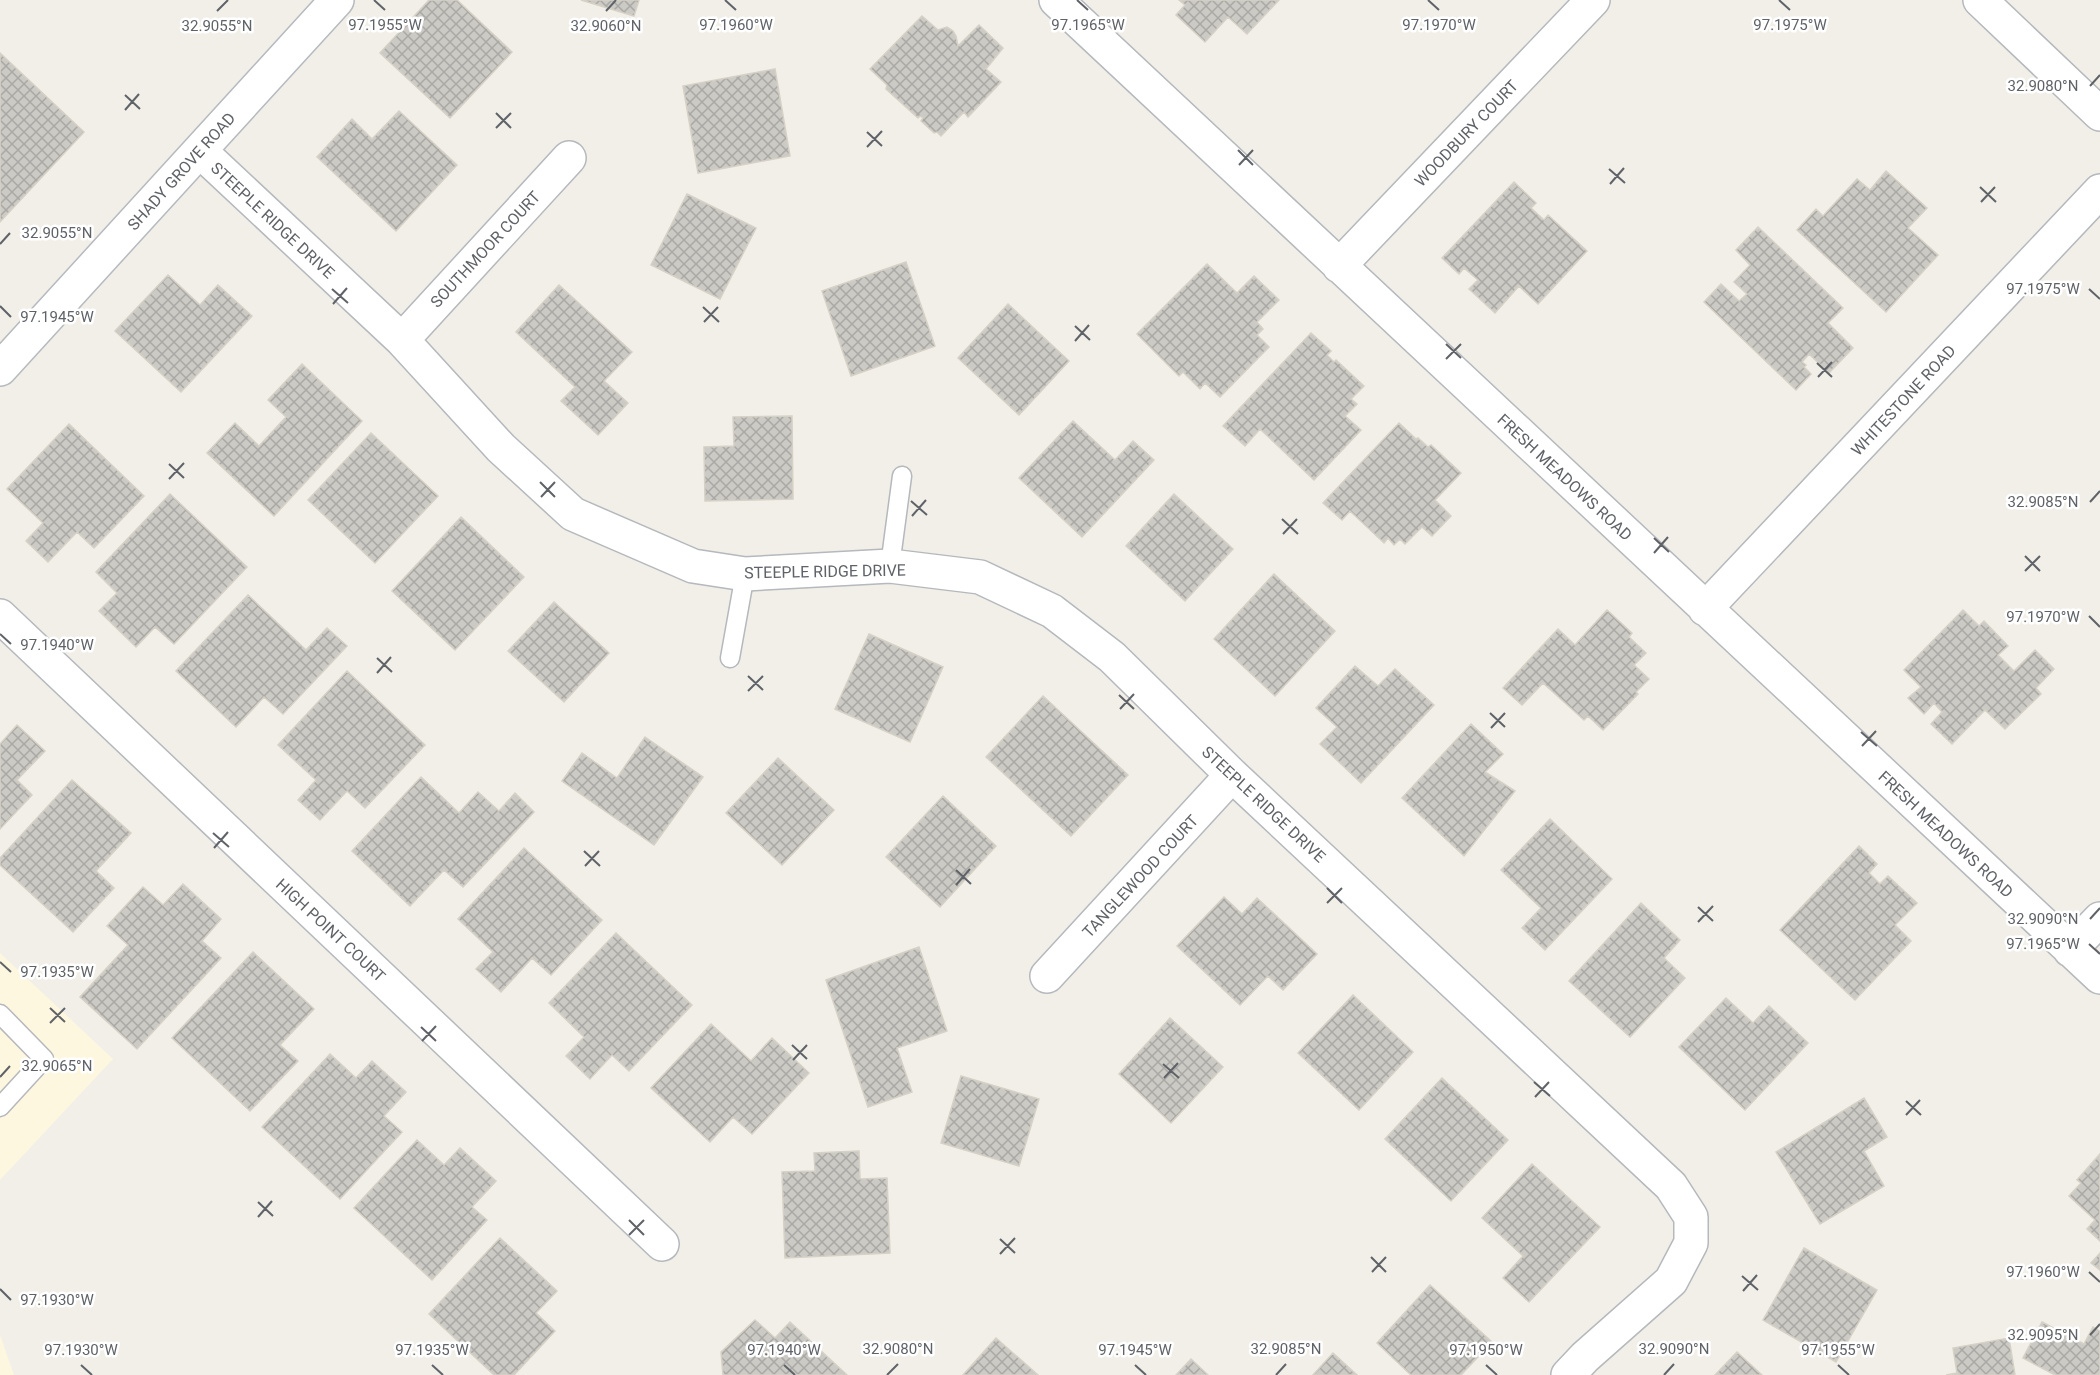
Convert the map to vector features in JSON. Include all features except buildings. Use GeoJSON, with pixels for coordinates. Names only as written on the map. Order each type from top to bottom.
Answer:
{"type":"FeatureCollection","features":[{"type":"Feature","properties":{"kind":"street","name":"SHADY GROVE ROAD"},"geometry":{"type":"LineString","coordinates":[[0,369],[337,0]]}},
{"type":"Feature","properties":{"kind":"street","name":"FRESH MEADOWS ROAD"},"geometry":{"type":"LineString","coordinates":[[1056,0],[2100,978]]}},
{"type":"Feature","properties":{"kind":"street","name":"WOODBURY COURT"},"geometry":{"type":"LineString","coordinates":[[1339,266],[1593,0]]}},
{"type":"Feature","properties":{"kind":"street"},"geometry":{"type":"LineString","coordinates":[[1980,0],[2100,114]]}},
{"type":"Feature","properties":{"kind":"street","name":"STEEPLE RIDGE DRIVE"},"geometry":{"type":"LineString","coordinates":[[200,151],[402,340],[501,448],[573,514],[693,566],[745,574],[890,566],[980,577],[1052,611],[1112,657],[1233,775],[1671,1186],[1691,1217],[1690,1243],[1671,1281],[1585,1357],[1568,1375]]}},
{"type":"Feature","properties":{"kind":"street","name":"SOUTHMOOR COURT"},"geometry":{"type":"LineString","coordinates":[[402,340],[569,158]]}},
{"type":"Feature","properties":{"kind":"street","name":"WHITESTONE ROAD"},"geometry":{"type":"LineString","coordinates":[[1705,609],[2100,191]]}},
{"type":"Feature","properties":{"kind":"street","name":"HIGH POINT COURT"},"geometry":{"type":"LineString","coordinates":[[0,616],[662,1244]]}},
{"type":"Feature","properties":{"kind":"street","name":"TANGLEWOOD COURT"},"geometry":{"type":"LineString","coordinates":[[1047,976],[1233,775]]}},
{"type":"Feature","properties":{"kind":"street"},"geometry":{"type":"LineString","coordinates":[[2070,950],[2100,919]]}},
{"type":"Feature","properties":{"kind":"lane"},"geometry":{"type":"LineString","coordinates":[[890,566],[902,476]]}},
{"type":"Feature","properties":{"kind":"lane"},"geometry":{"type":"LineString","coordinates":[[730,658],[745,574]]}},
{"type":"Feature","properties":{"kind":"lane"},"geometry":{"type":"LineString","coordinates":[[0,1014],[44,1059],[0,1107]]}},
{"type":"Feature","properties":{"kind":"shaded area"},"geometry":{"type":"Polygon","coordinates":[[[0,953],[113,1059],[0,1180],[0,953]]]}},
{"type":"Feature","properties":{"kind":"shaded area"},"geometry":{"type":"Polygon","coordinates":[[[0,1335],[14,1375],[0,1375],[0,1335]]]}}]}
